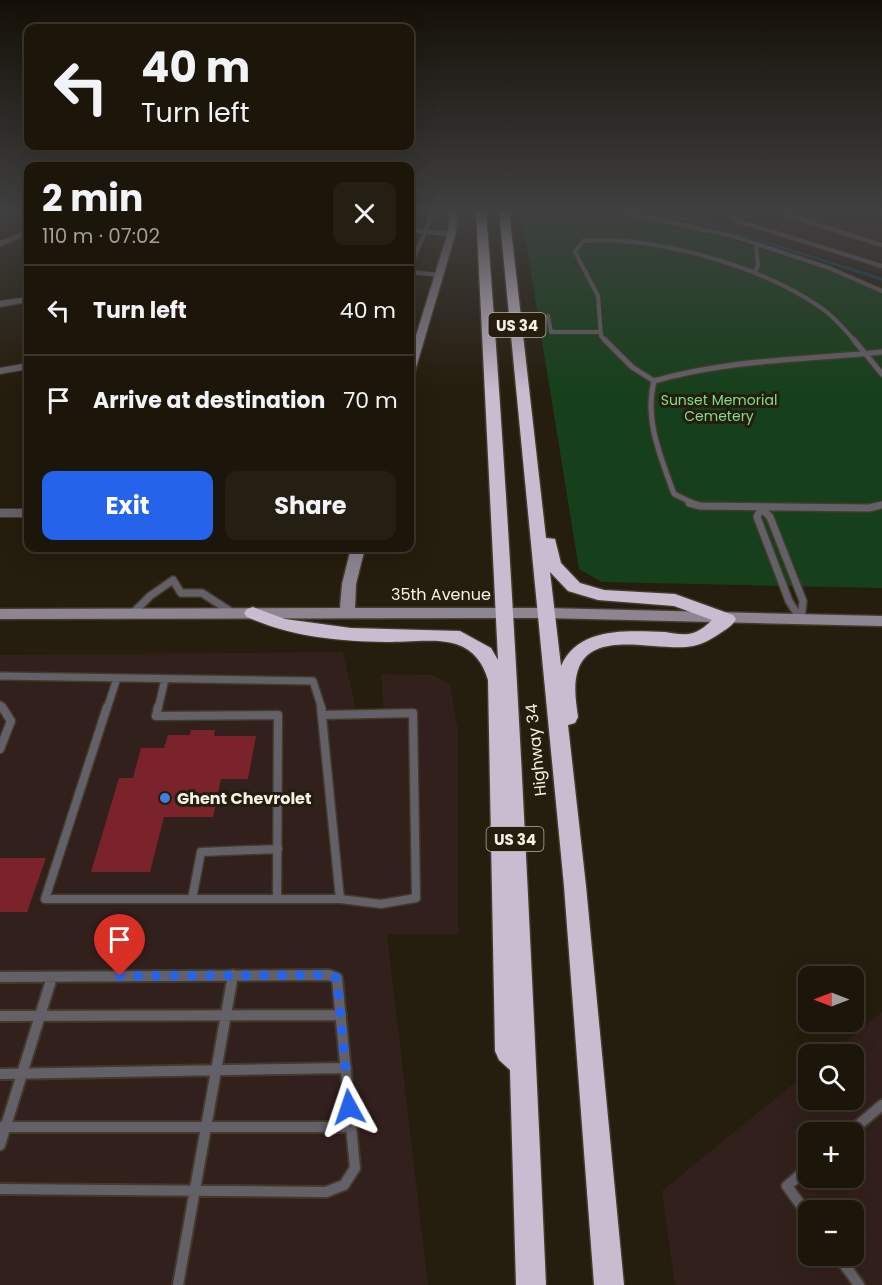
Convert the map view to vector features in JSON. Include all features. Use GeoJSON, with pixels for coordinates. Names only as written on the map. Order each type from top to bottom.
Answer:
{"type":"FeatureCollection","features":[{"type":"Feature","properties":{"kind":"highway","name":"Highway 34"},"geometry":{"type":"LineString","coordinates":[[485,271],[507,613],[531,1285]]}},
{"type":"Feature","properties":{"kind":"highway","name":"Highway 34"},"geometry":{"type":"LineString","coordinates":[[511,271],[575,886],[609,1285]]}},
{"type":"Feature","properties":{"kind":"highway"},"geometry":{"type":"LineString","coordinates":[[536,502],[546,517],[553,565],[574,587],[604,596],[675,600],[727,619]]}},
{"type":"Feature","properties":{"kind":"highway"},"geometry":{"type":"LineString","coordinates":[[243,613],[282,626],[351,635],[460,638],[485,653],[494,667],[497,680],[508,1051],[523,1064]]}},
{"type":"Feature","properties":{"kind":"highway"},"geometry":{"type":"LineString","coordinates":[[575,886],[578,860],[566,684],[572,660],[579,652],[593,644],[610,639],[695,639],[727,619]]}},
{"type":"Feature","properties":{"kind":"main road"},"geometry":{"type":"LineString","coordinates":[[414,348],[440,271]]}},
{"type":"Feature","properties":{"kind":"main road"},"geometry":{"type":"LineString","coordinates":[[347,612],[349,584],[357,552]]}},
{"type":"Feature","properties":{"kind":"main road","name":"35th Avenue"},"geometry":{"type":"LineString","coordinates":[[0,614],[546,613],[882,621]]}},
{"type":"Feature","properties":{"kind":"street"},"geometry":{"type":"LineString","coordinates":[[0,304],[24,301]]}},
{"type":"Feature","properties":{"kind":"street"},"geometry":{"type":"LineString","coordinates":[[0,371],[24,367]]}},
{"type":"Feature","properties":{"kind":"street"},"geometry":{"type":"LineString","coordinates":[[0,513],[24,513]]}},
{"type":"Feature","properties":{"kind":"lane"},"geometry":{"type":"LineString","coordinates":[[585,271],[598,296],[600,332],[610,348],[654,381],[706,368],[882,352]]}},
{"type":"Feature","properties":{"kind":"lane"},"geometry":{"type":"LineString","coordinates":[[747,271],[804,296],[826,311],[882,374]]}},
{"type":"Feature","properties":{"kind":"lane"},"geometry":{"type":"LineString","coordinates":[[836,271],[882,291]]}},
{"type":"Feature","properties":{"kind":"lane"},"geometry":{"type":"LineString","coordinates":[[414,272],[439,275]]}},
{"type":"Feature","properties":{"kind":"lane"},"geometry":{"type":"LineString","coordinates":[[548,316],[551,332],[600,332]]}},
{"type":"Feature","properties":{"kind":"lane"},"geometry":{"type":"LineString","coordinates":[[654,381],[649,392],[649,409],[674,494],[686,502],[700,506],[761,508],[869,508],[882,505]]}},
{"type":"Feature","properties":{"kind":"lane"},"geometry":{"type":"LineString","coordinates":[[761,508],[757,517],[789,601],[801,620]]}},
{"type":"Feature","properties":{"kind":"lane"},"geometry":{"type":"LineString","coordinates":[[761,508],[770,517],[803,601],[801,620]]}},
{"type":"Feature","properties":{"kind":"lane"},"geometry":{"type":"LineString","coordinates":[[133,613],[150,596],[173,580],[181,593],[202,593],[243,613]]}},
{"type":"Feature","properties":{"kind":"lane"},"geometry":{"type":"LineString","coordinates":[[0,676],[313,681],[324,715],[340,899]]}},
{"type":"Feature","properties":{"kind":"lane"},"geometry":{"type":"LineString","coordinates":[[117,678],[45,899],[340,899],[381,904],[416,898],[413,713],[324,715]]}},
{"type":"Feature","properties":{"kind":"lane"},"geometry":{"type":"LineString","coordinates":[[165,679],[156,716],[278,715],[277,899]]}},
{"type":"Feature","properties":{"kind":"lane"},"geometry":{"type":"LineString","coordinates":[[0,705],[12,721],[0,749]]}},
{"type":"Feature","properties":{"kind":"lane"},"geometry":{"type":"LineString","coordinates":[[192,899],[201,852],[278,849]]}},
{"type":"Feature","properties":{"kind":"lane"},"geometry":{"type":"LineString","coordinates":[[178,1285],[233,975]]}},
{"type":"Feature","properties":{"kind":"lane"},"geometry":{"type":"LineString","coordinates":[[0,977],[329,975],[337,978],[355,1168],[346,1185],[337,1190],[0,1189]]}},
{"type":"Feature","properties":{"kind":"lane"},"geometry":{"type":"LineString","coordinates":[[0,1145],[3,1127],[52,977]]}},
{"type":"Feature","properties":{"kind":"lane"},"geometry":{"type":"LineString","coordinates":[[0,1016],[341,1015]]}},
{"type":"Feature","properties":{"kind":"lane"},"geometry":{"type":"LineString","coordinates":[[0,1074],[346,1068]]}},
{"type":"Feature","properties":{"kind":"lane"},"geometry":{"type":"LineString","coordinates":[[861,1122],[882,1105]]}},
{"type":"Feature","properties":{"kind":"lane"},"geometry":{"type":"LineString","coordinates":[[3,1127],[351,1127]]}},
{"type":"Feature","properties":{"kind":"lane"},"geometry":{"type":"LineString","coordinates":[[798,1177],[787,1186],[798,1201]]}},
{"type":"Feature","properties":{"kind":"lane"},"geometry":{"type":"LineString","coordinates":[[846,1266],[860,1285]]}},
{"type":"Feature","properties":{"kind":"shaded area"},"geometry":{"type":"Polygon","coordinates":[[[343,652],[356,709],[384,710],[381,674],[432,675],[450,684],[458,732],[458,934],[387,934],[428,1285],[0,1285],[0,655],[343,652]]]}},
{"type":"Feature","properties":{"kind":"shaded area"},"geometry":{"type":"Polygon","coordinates":[[[882,1012],[882,1285],[675,1285],[662,1191],[798,1080],[798,1110],[864,1110],[864,1044],[842,1044],[857,1032],[864,1032],[864,1027],[882,1012]]]}},
{"type":"Feature","properties":{"kind":"green space","name":"Sunset Memorial Cemetery"},"geometry":{"type":"Polygon","coordinates":[[[531,271],[829,271],[882,288],[882,588],[602,582],[579,569],[531,271]]]}},
{"type":"Feature","properties":{"kind":"building","name":"Ghent Chevrolet"},"geometry":{"type":"Polygon","coordinates":[[[191,730],[215,730],[214,736],[256,736],[248,779],[221,779],[213,817],[164,817],[150,872],[91,872],[119,778],[133,778],[141,748],[164,748],[168,735],[190,735],[191,730]]]}},
{"type":"Feature","properties":{"kind":"building"},"geometry":{"type":"Polygon","coordinates":[[[0,858],[46,858],[27,912],[0,912],[0,858]]]}},
{"type":"Feature","properties":{"kind":"waterway"},"geometry":{"type":"LineString","coordinates":[[857,271],[882,279]]}},
{"type":"Feature","properties":{"kind":"place","name":"Ghent Chevrolet"},"geometry":{"type":"Point","coordinates":[165,798]}},
{"type":"Feature","properties":{"kind":"route"},"geometry":{"type":"LineString","coordinates":[[120,976],[329,975],[337,978],[349,1107]]}}]}
